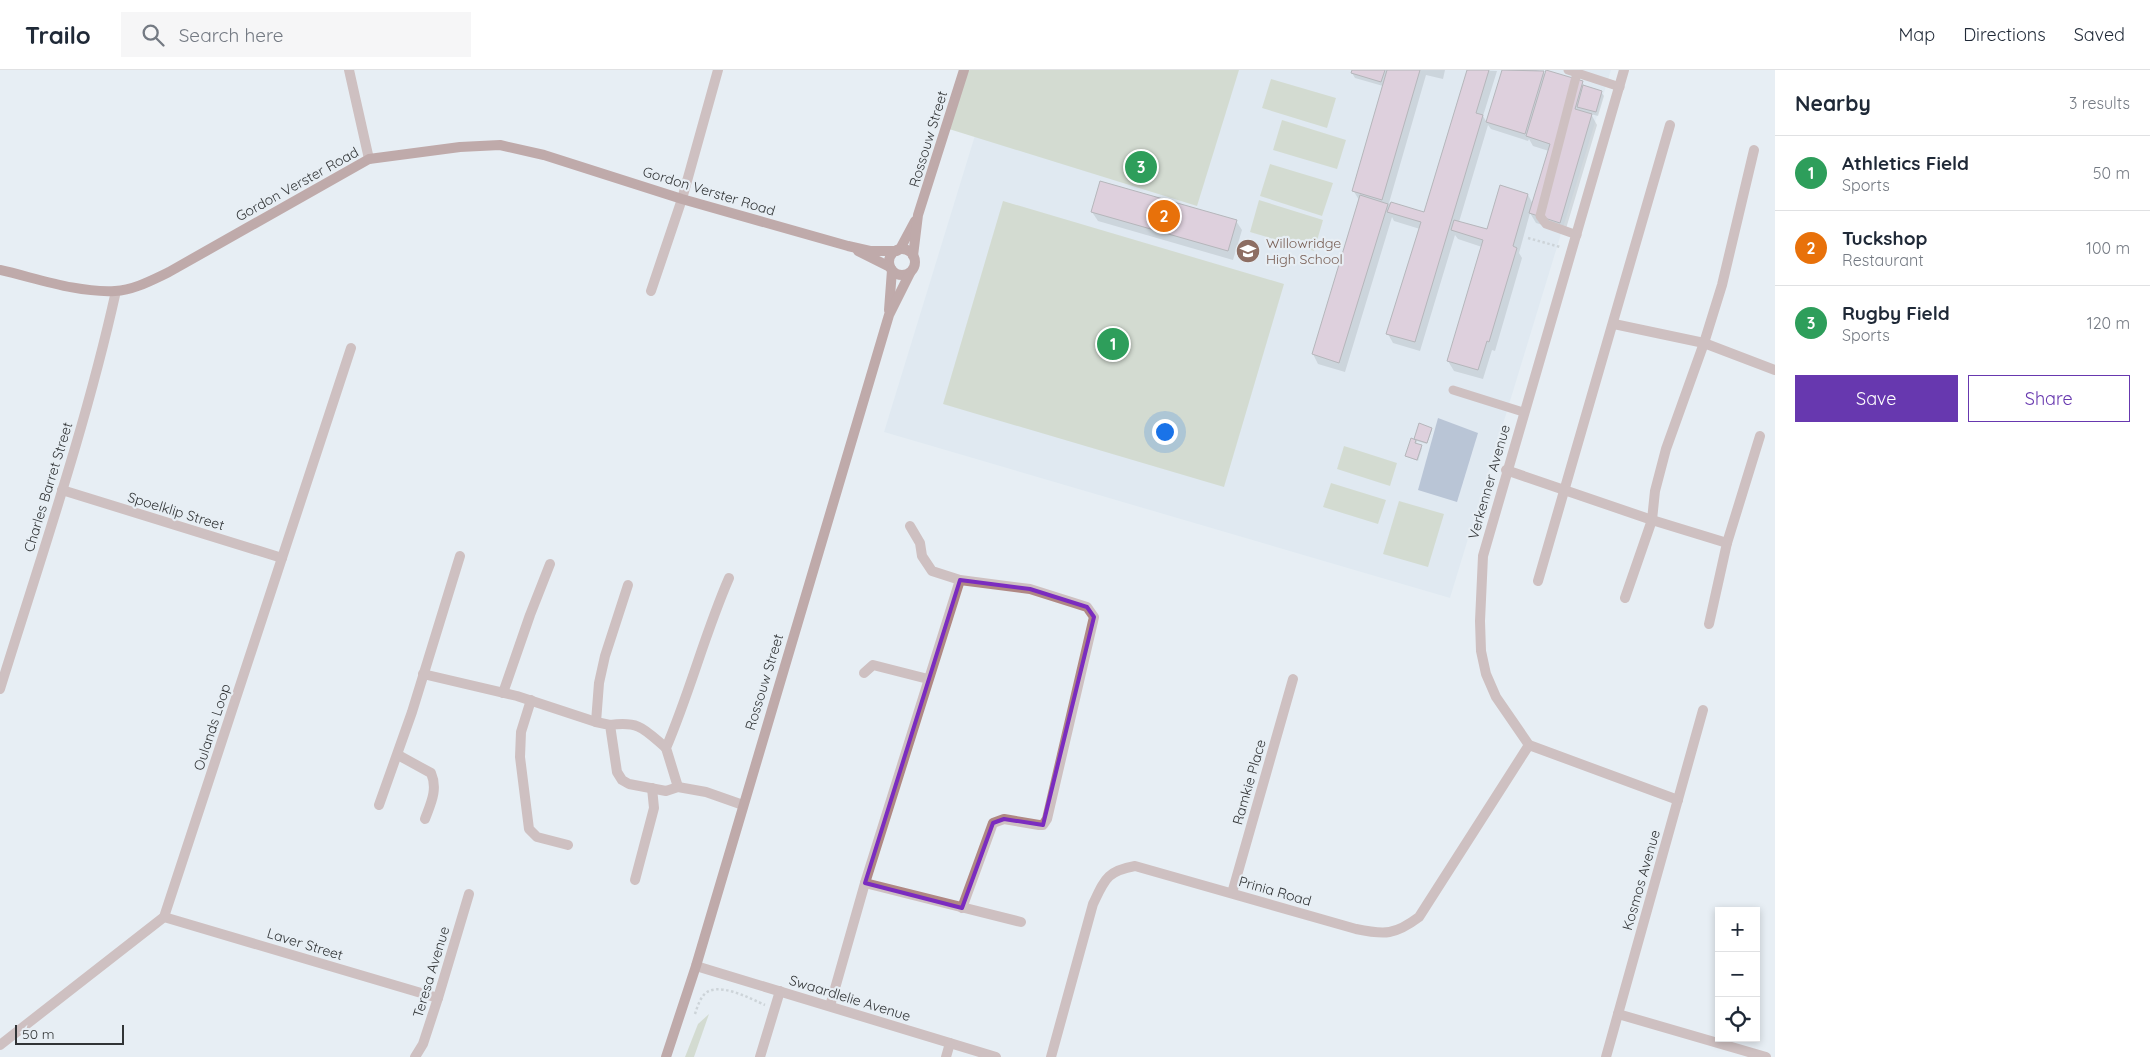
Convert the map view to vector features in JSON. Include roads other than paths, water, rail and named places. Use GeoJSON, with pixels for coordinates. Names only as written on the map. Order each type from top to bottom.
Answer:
{"type":"FeatureCollection","features":[{"type":"Feature","properties":{"kind":"main road","name":"Rossouw Street"},"geometry":{"type":"LineString","coordinates":[[913,256],[918,215],[964,70]]}},
{"type":"Feature","properties":{"kind":"main road","name":"Gordon Verster Road"},"geometry":{"type":"LineString","coordinates":[[0,270],[76,288],[116,291],[143,284],[169,272],[368,159],[460,147],[500,145],[544,155],[682,199],[848,246],[870,251],[898,250]]}},
{"type":"Feature","properties":{"kind":"main road","name":"Rossouw Street"},"geometry":{"type":"LineString","coordinates":[[898,250],[918,215]]}},
{"type":"Feature","properties":{"kind":"main road","name":"Gordon Verster Road"},"geometry":{"type":"LineString","coordinates":[[848,246],[891,269]]}},
{"type":"Feature","properties":{"kind":"main road"},"geometry":{"type":"LineString","coordinates":[[898,250],[908,250],[913,256],[914,267],[910,273],[899,274],[891,269],[891,256],[898,250]]}},
{"type":"Feature","properties":{"kind":"main road","name":"Rossouw Street"},"geometry":{"type":"LineString","coordinates":[[889,316],[891,269]]}},
{"type":"Feature","properties":{"kind":"main road","name":"Rossouw Street"},"geometry":{"type":"LineString","coordinates":[[666,1057],[696,966],[742,805],[889,316],[910,273]]}},
{"type":"Feature","properties":{"kind":"street"},"geometry":{"type":"LineString","coordinates":[[349,70],[368,159]]}},
{"type":"Feature","properties":{"kind":"street"},"geometry":{"type":"LineString","coordinates":[[651,291],[682,199],[718,70]]}},
{"type":"Feature","properties":{"kind":"street","name":"Verkenner Avenue"},"geometry":{"type":"LineString","coordinates":[[1529,745],[1496,697],[1486,674],[1481,651],[1480,595],[1483,556],[1506,470],[1624,70]]}},
{"type":"Feature","properties":{"kind":"street"},"geometry":{"type":"LineString","coordinates":[[1538,581],[1563,490],[1614,324],[1670,125]]}},
{"type":"Feature","properties":{"kind":"street"},"geometry":{"type":"LineString","coordinates":[[1625,598],[1652,520],[1655,491],[1666,449],[1704,343],[1722,285],[1754,150]]}},
{"type":"Feature","properties":{"kind":"street","name":"Charles Barret Street"},"geometry":{"type":"LineString","coordinates":[[0,688],[62,490],[104,344],[116,291]]}},
{"type":"Feature","properties":{"kind":"street"},"geometry":{"type":"LineString","coordinates":[[1614,324],[1704,343],[1775,370]]}},
{"type":"Feature","properties":{"kind":"street","name":"Oulands Loop"},"geometry":{"type":"LineString","coordinates":[[164,917],[351,348]]}},
{"type":"Feature","properties":{"kind":"street"},"geometry":{"type":"LineString","coordinates":[[1709,624],[1727,543],[1760,436]]}},
{"type":"Feature","properties":{"kind":"street"},"geometry":{"type":"LineString","coordinates":[[1506,470],[1652,520],[1727,543]]}},
{"type":"Feature","properties":{"kind":"street","name":"Spoelklip Street"},"geometry":{"type":"LineString","coordinates":[[62,490],[282,558]]}},
{"type":"Feature","properties":{"kind":"street"},"geometry":{"type":"LineString","coordinates":[[910,526],[920,544],[922,556],[932,570],[960,580],[1030,589],[1087,607],[1094,617],[1047,819],[1043,825],[1004,819],[993,823],[962,908]]}},
{"type":"Feature","properties":{"kind":"street"},"geometry":{"type":"LineString","coordinates":[[379,805],[398,755],[460,556]]}},
{"type":"Feature","properties":{"kind":"street"},"geometry":{"type":"LineString","coordinates":[[503,693],[530,614],[550,564]]}},
{"type":"Feature","properties":{"kind":"street"},"geometry":{"type":"LineString","coordinates":[[666,748],[682,712],[716,608],[729,578]]}},
{"type":"Feature","properties":{"kind":"street"},"geometry":{"type":"LineString","coordinates":[[830,1006],[960,580]]}},
{"type":"Feature","properties":{"kind":"street"},"geometry":{"type":"LineString","coordinates":[[596,722],[599,683],[605,656],[628,585]]}},
{"type":"Feature","properties":{"kind":"street"},"geometry":{"type":"LineString","coordinates":[[864,673],[873,665],[928,680]]}},
{"type":"Feature","properties":{"kind":"street"},"geometry":{"type":"LineString","coordinates":[[423,674],[531,700],[596,722],[610,724],[627,722],[637,725],[666,748],[678,787]]}},
{"type":"Feature","properties":{"kind":"street","name":"Ramkie Place"},"geometry":{"type":"LineString","coordinates":[[1232,893],[1293,679]]}},
{"type":"Feature","properties":{"kind":"street"},"geometry":{"type":"LineString","coordinates":[[531,700],[521,732],[520,757],[529,829],[537,837],[568,845]]}},
{"type":"Feature","properties":{"kind":"street","name":"Kosmos Avenue"},"geometry":{"type":"LineString","coordinates":[[1606,1057],[1702,710]]}},
{"type":"Feature","properties":{"kind":"street"},"geometry":{"type":"LineString","coordinates":[[610,724],[619,776],[622,780],[629,784],[666,791],[678,787],[706,792],[742,805]]}},
{"type":"Feature","properties":{"kind":"street"},"geometry":{"type":"LineString","coordinates":[[1529,745],[1678,800]]}},
{"type":"Feature","properties":{"kind":"street","name":"Prinia Road"},"geometry":{"type":"LineString","coordinates":[[1051,1057],[1093,904],[1102,884],[1119,869],[1135,866],[1356,930],[1380,934],[1402,929],[1419,916],[1435,894],[1529,745]]}},
{"type":"Feature","properties":{"kind":"street"},"geometry":{"type":"LineString","coordinates":[[398,755],[431,773],[435,784],[434,792],[425,819]]}},
{"type":"Feature","properties":{"kind":"street"},"geometry":{"type":"LineString","coordinates":[[635,880],[654,808],[652,788]]}},
{"type":"Feature","properties":{"kind":"street"},"geometry":{"type":"LineString","coordinates":[[866,883],[1021,922]]}},
{"type":"Feature","properties":{"kind":"street","name":"Teresa Avenue"},"geometry":{"type":"LineString","coordinates":[[415,1057],[422,1044],[438,998],[469,894]]}},
{"type":"Feature","properties":{"kind":"street"},"geometry":{"type":"LineString","coordinates":[[0,1045],[164,917]]}},
{"type":"Feature","properties":{"kind":"street","name":"Laver Street"},"geometry":{"type":"LineString","coordinates":[[164,917],[438,998]]}},
{"type":"Feature","properties":{"kind":"street","name":"Swaardlelie Avenue"},"geometry":{"type":"LineString","coordinates":[[696,966],[996,1057]]}},
{"type":"Feature","properties":{"kind":"street"},"geometry":{"type":"LineString","coordinates":[[760,1057],[780,991]]}},
{"type":"Feature","properties":{"kind":"street"},"geometry":{"type":"LineString","coordinates":[[1618,1014],[1766,1057]]}},
{"type":"Feature","properties":{"kind":"street"},"geometry":{"type":"LineString","coordinates":[[946,1057],[950,1043]]}},
{"type":"Feature","properties":{"kind":"lane"},"geometry":{"type":"LineString","coordinates":[[1576,235],[1546,224],[1540,216],[1573,71],[1620,87]]}},
{"type":"Feature","properties":{"kind":"lane"},"geometry":{"type":"LineString","coordinates":[[1453,390],[1524,412]]}},
{"type":"Feature","properties":{"kind":"water"},"geometry":{"type":"Polygon","coordinates":[[[1438,418],[1478,433],[1457,502],[1418,490],[1438,418]]]}},
{"type":"Feature","properties":{"kind":"place","name":"Rugby Field"},"geometry":{"type":"Point","coordinates":[1141,167]}},
{"type":"Feature","properties":{"kind":"place","name":"Tuckshop"},"geometry":{"type":"Point","coordinates":[1164,216]}},
{"type":"Feature","properties":{"kind":"place","name":"Willowridge High School"},"geometry":{"type":"Point","coordinates":[1248,251]}},
{"type":"Feature","properties":{"kind":"place","name":"Athletics Field"},"geometry":{"type":"Point","coordinates":[1113,344]}}]}
